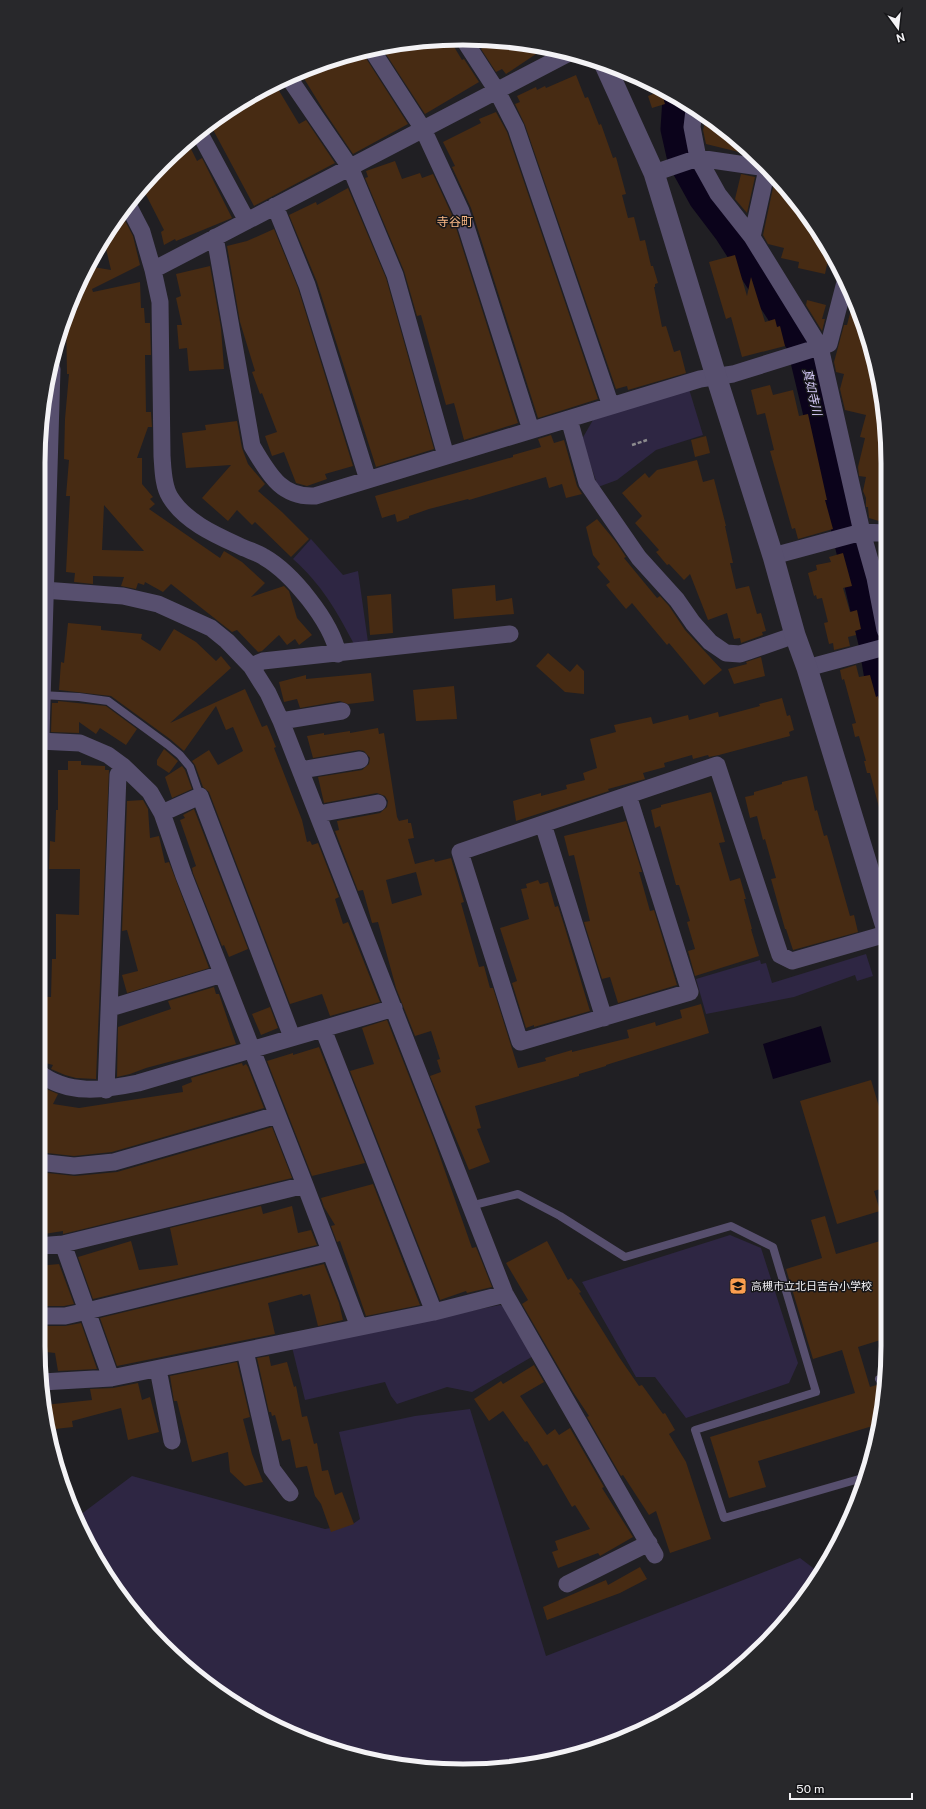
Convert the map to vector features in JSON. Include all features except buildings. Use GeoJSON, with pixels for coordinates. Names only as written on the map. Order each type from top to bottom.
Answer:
{"type":"FeatureCollection","features":[{"type":"Feature","properties":{"kind":"street"},"geometry":{"type":"LineString","coordinates":[[467,45],[497,90],[516,128],[611,406]]}},
{"type":"Feature","properties":{"kind":"street"},"geometry":{"type":"LineString","coordinates":[[375,54],[423,129],[460,211],[531,430]]}},
{"type":"Feature","properties":{"kind":"street"},"geometry":{"type":"LineString","coordinates":[[153,270],[562,57]]}},
{"type":"Feature","properties":{"kind":"street"},"geometry":{"type":"LineString","coordinates":[[608,71],[654,173],[881,911]]}},
{"type":"Feature","properties":{"kind":"street"},"geometry":{"type":"LineString","coordinates":[[292,82],[350,167],[395,275],[446,456]]}},
{"type":"Feature","properties":{"kind":"street"},"geometry":{"type":"LineString","coordinates":[[694,114],[692,127],[698,158],[718,194],[752,237],[820,347],[862,532],[875,578],[881,608]]}},
{"type":"Feature","properties":{"kind":"street"},"geometry":{"type":"LineString","coordinates":[[202,137],[247,221]]}},
{"type":"Feature","properties":{"kind":"street"},"geometry":{"type":"LineString","coordinates":[[654,173],[698,158],[759,167]]}},
{"type":"Feature","properties":{"kind":"street"},"geometry":{"type":"LineString","coordinates":[[752,237],[766,174]]}},
{"type":"Feature","properties":{"kind":"street"},"geometry":{"type":"LineString","coordinates":[[275,206],[307,285],[368,480]]}},
{"type":"Feature","properties":{"kind":"street"},"geometry":{"type":"LineString","coordinates":[[130,210],[142,232],[160,302],[162,456],[164,479],[169,496],[184,514],[205,529],[264,557],[286,573],[320,614],[335,642],[338,654]]}},
{"type":"Feature","properties":{"kind":"street"},"geometry":{"type":"LineString","coordinates":[[215,237],[252,446],[264,466],[279,485],[291,494],[303,497],[315,496],[700,379],[733,374],[829,344],[843,290]]}},
{"type":"Feature","properties":{"kind":"street"},"geometry":{"type":"LineString","coordinates":[[569,419],[587,483],[639,558],[677,600],[693,623],[710,642],[726,653],[740,654],[795,635]]}},
{"type":"Feature","properties":{"kind":"street"},"geometry":{"type":"LineString","coordinates":[[773,556],[862,532],[881,533]]}},
{"type":"Feature","properties":{"kind":"street"},"geometry":{"type":"LineString","coordinates":[[45,590],[123,596],[158,604],[211,628],[227,641],[252,666],[268,693],[301,770],[505,1294],[652,1549],[568,1584]]}},
{"type":"Feature","properties":{"kind":"street"},"geometry":{"type":"LineString","coordinates":[[252,666],[263,661],[510,634]]}},
{"type":"Feature","properties":{"kind":"street"},"geometry":{"type":"LineString","coordinates":[[807,668],[881,648]]}},
{"type":"Feature","properties":{"kind":"street"},"geometry":{"type":"LineString","coordinates":[[281,721],[342,712]]}},
{"type":"Feature","properties":{"kind":"street"},"geometry":{"type":"LineString","coordinates":[[45,741],[80,743],[108,755],[123,766],[150,792],[162,813],[184,876],[359,1327]]}},
{"type":"Feature","properties":{"kind":"street"},"geometry":{"type":"LineString","coordinates":[[301,770],[360,760]]}},
{"type":"Feature","properties":{"kind":"street"},"geometry":{"type":"LineString","coordinates":[[628,795],[690,992],[520,1042],[460,852],[628,795],[717,765],[780,955],[792,961],[881,935]]}},
{"type":"Feature","properties":{"kind":"street"},"geometry":{"type":"LineString","coordinates":[[106,1090],[118,775],[123,766]]}},
{"type":"Feature","properties":{"kind":"street"},"geometry":{"type":"LineString","coordinates":[[162,813],[200,796],[292,1037]]}},
{"type":"Feature","properties":{"kind":"street"},"geometry":{"type":"LineString","coordinates":[[318,814],[378,803]]}},
{"type":"Feature","properties":{"kind":"street"},"geometry":{"type":"LineString","coordinates":[[543,824],[604,1018]]}},
{"type":"Feature","properties":{"kind":"street"},"geometry":{"type":"LineString","coordinates":[[110,1008],[222,974]]}},
{"type":"Feature","properties":{"kind":"street"},"geometry":{"type":"LineString","coordinates":[[45,1076],[65,1086],[90,1090],[106,1090],[138,1083],[394,1008]]}},
{"type":"Feature","properties":{"kind":"street"},"geometry":{"type":"LineString","coordinates":[[323,1029],[434,1312]]}},
{"type":"Feature","properties":{"kind":"street"},"geometry":{"type":"LineString","coordinates":[[45,1163],[74,1166],[114,1162],[276,1116]]}},
{"type":"Feature","properties":{"kind":"street"},"geometry":{"type":"LineString","coordinates":[[45,1245],[62,1244],[305,1185]]}},
{"type":"Feature","properties":{"kind":"street"},"geometry":{"type":"LineString","coordinates":[[62,1244],[88,1311],[111,1378]]}},
{"type":"Feature","properties":{"kind":"street"},"geometry":{"type":"LineString","coordinates":[[45,1316],[65,1316],[88,1311],[330,1252]]}},
{"type":"Feature","properties":{"kind":"street"},"geometry":{"type":"LineString","coordinates":[[47,1382],[111,1378],[434,1312],[505,1294]]}},
{"type":"Feature","properties":{"kind":"street"},"geometry":{"type":"LineString","coordinates":[[245,1350],[272,1470],[290,1493]]}},
{"type":"Feature","properties":{"kind":"street"},"geometry":{"type":"LineString","coordinates":[[158,1369],[172,1442]]}},
{"type":"Feature","properties":{"kind":"lane"},"geometry":{"type":"LineString","coordinates":[[45,695],[79,696],[108,701],[180,755],[190,767],[200,796]]}},
{"type":"Feature","properties":{"kind":"lane"},"geometry":{"type":"LineString","coordinates":[[470,1206],[518,1194],[560,1216],[625,1257],[731,1226],[772,1247],[816,1392],[695,1430],[724,1518],[859,1479]]}},
{"type":"Feature","properties":{"kind":"path"},"geometry":{"type":"LineString","coordinates":[[632,445],[647,440]]}},
{"type":"Feature","properties":{"kind":"shaded area"},"geometry":{"type":"Polygon","coordinates":[[[689,389],[703,435],[656,450],[617,480],[598,487],[582,439],[593,420],[689,389]]]}},
{"type":"Feature","properties":{"kind":"shaded area"},"geometry":{"type":"Polygon","coordinates":[[[311,539],[343,575],[358,571],[368,642],[354,644],[328,598],[312,578],[293,559],[311,539]]]}},
{"type":"Feature","properties":{"kind":"shaded area"},"geometry":{"type":"Polygon","coordinates":[[[866,954],[873,976],[857,981],[855,975],[794,997],[706,1014],[696,979],[760,960],[761,964],[766,963],[772,983],[866,954]]]}},
{"type":"Feature","properties":{"kind":"shaded area"},"geometry":{"type":"Polygon","coordinates":[[[821,1026],[831,1062],[773,1079],[763,1044],[821,1026]]]}},
{"type":"Feature","properties":{"kind":"shaded area"},"geometry":{"type":"Polygon","coordinates":[[[730,1235],[761,1248],[798,1363],[789,1383],[686,1418],[655,1377],[636,1377],[582,1282],[730,1235]]]}},
{"type":"Feature","properties":{"kind":"shaded area"},"geometry":{"type":"Polygon","coordinates":[[[500,1305],[506,1307],[535,1355],[472,1392],[447,1387],[397,1404],[391,1396],[385,1382],[305,1400],[292,1347],[500,1305]]]}},
{"type":"Feature","properties":{"kind":"shaded area"},"geometry":{"type":"Polygon","coordinates":[[[470,1409],[546,1656],[800,1558],[816,1570],[795,1600],[777,1622],[759,1642],[739,1660],[695,1694],[648,1721],[597,1742],[545,1756],[490,1763],[436,1763],[381,1756],[329,1742],[278,1721],[231,1694],[187,1660],[167,1642],[149,1622],[115,1578],[88,1531],[81,1514],[132,1476],[325,1529],[353,1524],[360,1519],[339,1432],[415,1416],[470,1409]]]}},
{"type":"Feature","properties":{"kind":"waterway","name":"真如寺川"},"geometry":{"type":"LineString","coordinates":[[677,104],[675,129],[682,160],[703,198],[728,231],[801,344],[873,643],[881,690]]}},
{"type":"Feature","properties":{"kind":"place","name":"高槻市立北日吉台小学校"},"geometry":{"type":"Point","coordinates":[738,1286]}},
{"type":"Feature","properties":{"kind":"district","name":"寺谷町"},"geometry":{"type":"Point","coordinates":[455,222]}}]}
